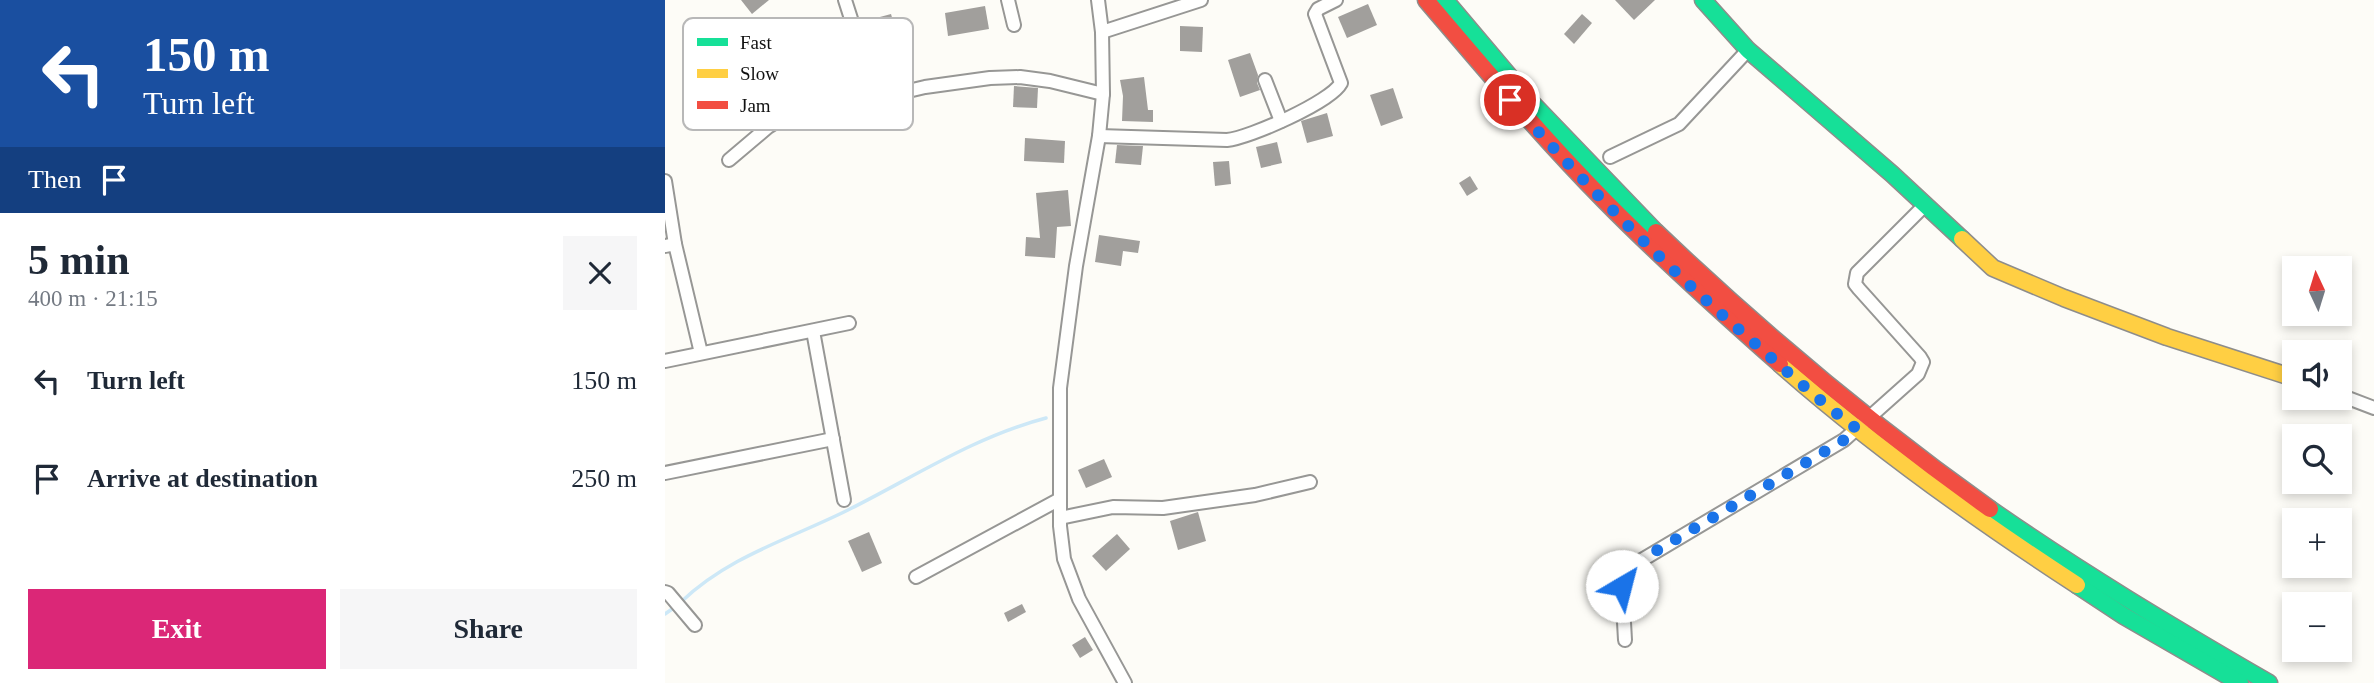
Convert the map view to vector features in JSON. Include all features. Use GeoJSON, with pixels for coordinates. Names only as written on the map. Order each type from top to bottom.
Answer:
{"type":"FeatureCollection","features":[{"type":"Feature","properties":{"kind":"main road"},"geometry":{"type":"LineString","coordinates":[[1426,0],[1542,135],[1639,237],[1742,332],[1862,424],[2030,539],[2150,615],[2269,683]]}},
{"type":"Feature","properties":{"kind":"main road"},"geometry":{"type":"LineString","coordinates":[[1444,0],[1552,126],[1649,226],[1862,424],[1963,510],[2143,628],[2239,683]]}},
{"type":"Feature","properties":{"kind":"main road"},"geometry":{"type":"LineString","coordinates":[[1703,0],[1748,51],[1993,268],[2167,337],[2282,374]]}},
{"type":"Feature","properties":{"kind":"street"},"geometry":{"type":"LineString","coordinates":[[845,0],[851,18]]}},
{"type":"Feature","properties":{"kind":"street"},"geometry":{"type":"LineString","coordinates":[[1008,0],[1014,25]]}},
{"type":"Feature","properties":{"kind":"street"},"geometry":{"type":"LineString","coordinates":[[1098,0],[1102,32],[1103,94],[1099,136],[1076,266],[1060,388],[1060,518],[1064,559],[1079,599],[1125,683]]}},
{"type":"Feature","properties":{"kind":"street"},"geometry":{"type":"LineString","coordinates":[[1102,32],[1201,0]]}},
{"type":"Feature","properties":{"kind":"street"},"geometry":{"type":"LineString","coordinates":[[1099,136],[1227,140],[1243,137],[1281,121],[1339,87],[1341,83],[1315,13],[1336,0]]}},
{"type":"Feature","properties":{"kind":"street"},"geometry":{"type":"LineString","coordinates":[[1610,157],[1679,124],[1748,51]]}},
{"type":"Feature","properties":{"kind":"street"},"geometry":{"type":"LineString","coordinates":[[913,90],[990,78],[1020,77],[1050,80],[1103,94]]}},
{"type":"Feature","properties":{"kind":"street"},"geometry":{"type":"LineString","coordinates":[[1265,80],[1281,121]]}},
{"type":"Feature","properties":{"kind":"street"},"geometry":{"type":"LineString","coordinates":[[729,160],[764,130]]}},
{"type":"Feature","properties":{"kind":"street"},"geometry":{"type":"LineString","coordinates":[[665,181],[670,245],[701,354]]}},
{"type":"Feature","properties":{"kind":"street"},"geometry":{"type":"LineString","coordinates":[[1625,640],[1623,574],[1635,564],[1844,440],[1912,381],[1923,362],[1855,284],[1857,273],[1925,205]]}},
{"type":"Feature","properties":{"kind":"street"},"geometry":{"type":"LineString","coordinates":[[665,361],[849,323]]}},
{"type":"Feature","properties":{"kind":"street"},"geometry":{"type":"LineString","coordinates":[[813,331],[844,500]]}},
{"type":"Feature","properties":{"kind":"street"},"geometry":{"type":"LineString","coordinates":[[2352,400],[2374,408]]}},
{"type":"Feature","properties":{"kind":"street"},"geometry":{"type":"LineString","coordinates":[[665,473],[833,439]]}},
{"type":"Feature","properties":{"kind":"street"},"geometry":{"type":"LineString","coordinates":[[1060,518],[1113,507],[1163,508],[1242,497],[1310,482]]}},
{"type":"Feature","properties":{"kind":"street"},"geometry":{"type":"LineString","coordinates":[[916,577],[1060,499]]}},
{"type":"Feature","properties":{"kind":"street"},"geometry":{"type":"LineString","coordinates":[[670,596],[695,625]]}},
{"type":"Feature","properties":{"kind":"building"},"geometry":{"type":"Polygon","coordinates":[[[741,0],[769,0],[752,14],[741,0]]]}},
{"type":"Feature","properties":{"kind":"building"},"geometry":{"type":"Polygon","coordinates":[[[1615,0],[1655,0],[1634,20],[1615,0]]]}},
{"type":"Feature","properties":{"kind":"building"},"geometry":{"type":"Polygon","coordinates":[[[1368,4],[1377,25],[1347,38],[1338,17],[1368,4]]]}},
{"type":"Feature","properties":{"kind":"building"},"geometry":{"type":"Polygon","coordinates":[[[985,6],[989,29],[948,36],[945,13],[985,6]]]}},
{"type":"Feature","properties":{"kind":"building"},"geometry":{"type":"Polygon","coordinates":[[[891,14],[892,18],[876,18],[891,14]]]}},
{"type":"Feature","properties":{"kind":"building"},"geometry":{"type":"Polygon","coordinates":[[[1582,14],[1592,23],[1574,44],[1564,34],[1582,14]]]}},
{"type":"Feature","properties":{"kind":"building"},"geometry":{"type":"Polygon","coordinates":[[[1180,26],[1203,27],[1202,52],[1180,51],[1180,26]]]}},
{"type":"Feature","properties":{"kind":"building"},"geometry":{"type":"Polygon","coordinates":[[[1250,53],[1260,90],[1240,97],[1228,60],[1250,53]]]}},
{"type":"Feature","properties":{"kind":"building"},"geometry":{"type":"Polygon","coordinates":[[[1144,77],[1148,110],[1153,110],[1153,122],[1122,121],[1123,96],[1120,80],[1144,77]]]}},
{"type":"Feature","properties":{"kind":"building"},"geometry":{"type":"Polygon","coordinates":[[[1014,86],[1038,88],[1037,108],[1013,107],[1014,86]]]}},
{"type":"Feature","properties":{"kind":"building"},"geometry":{"type":"Polygon","coordinates":[[[1393,88],[1403,118],[1381,126],[1370,95],[1393,88]]]}},
{"type":"Feature","properties":{"kind":"building"},"geometry":{"type":"Polygon","coordinates":[[[1327,113],[1333,136],[1307,143],[1301,121],[1327,113]]]}},
{"type":"Feature","properties":{"kind":"building"},"geometry":{"type":"Polygon","coordinates":[[[1025,138],[1065,141],[1064,163],[1024,161],[1025,138]]]}},
{"type":"Feature","properties":{"kind":"building"},"geometry":{"type":"Polygon","coordinates":[[[1277,142],[1282,163],[1261,168],[1256,147],[1277,142]]]}},
{"type":"Feature","properties":{"kind":"building"},"geometry":{"type":"Polygon","coordinates":[[[1117,145],[1143,146],[1141,165],[1115,163],[1117,145]]]}},
{"type":"Feature","properties":{"kind":"building"},"geometry":{"type":"Polygon","coordinates":[[[1229,161],[1231,184],[1215,186],[1213,162],[1229,161]]]}},
{"type":"Feature","properties":{"kind":"building"},"geometry":{"type":"Polygon","coordinates":[[[1470,176],[1478,189],[1467,196],[1459,183],[1470,176]]]}},
{"type":"Feature","properties":{"kind":"building"},"geometry":{"type":"Polygon","coordinates":[[[1068,190],[1071,226],[1057,227],[1055,258],[1025,256],[1026,237],[1040,238],[1036,193],[1068,190]]]}},
{"type":"Feature","properties":{"kind":"building"},"geometry":{"type":"Polygon","coordinates":[[[1099,235],[1140,241],[1138,253],[1123,251],[1121,266],[1095,262],[1099,235]]]}},
{"type":"Feature","properties":{"kind":"building"},"geometry":{"type":"Polygon","coordinates":[[[1104,459],[1112,477],[1086,488],[1078,470],[1104,459]]]}},
{"type":"Feature","properties":{"kind":"building"},"geometry":{"type":"Polygon","coordinates":[[[1198,512],[1206,541],[1178,550],[1170,521],[1198,512]]]}},
{"type":"Feature","properties":{"kind":"building"},"geometry":{"type":"Polygon","coordinates":[[[869,532],[882,563],[862,572],[848,541],[869,532]]]}},
{"type":"Feature","properties":{"kind":"building"},"geometry":{"type":"Polygon","coordinates":[[[1117,534],[1130,549],[1106,571],[1092,556],[1117,534]]]}},
{"type":"Feature","properties":{"kind":"building"},"geometry":{"type":"Polygon","coordinates":[[[1022,604],[1026,612],[1008,622],[1004,613],[1022,604]]]}},
{"type":"Feature","properties":{"kind":"building"},"geometry":{"type":"Polygon","coordinates":[[[1085,637],[1093,650],[1080,658],[1072,645],[1085,637]]]}},
{"type":"Feature","properties":{"kind":"waterway"},"geometry":{"type":"LineString","coordinates":[[681,602],[719,572],[740,560],[848,510],[969,447],[1046,418]]}},
{"type":"Feature","properties":{"kind":"waterway"},"geometry":{"type":"LineString","coordinates":[[665,614],[675,607]]}},
{"type":"Feature","properties":{"kind":"traffic: fast"},"geometry":{"type":"LineString","coordinates":[[1445,0],[1532,103],[1656,232]]}},
{"type":"Feature","properties":{"kind":"traffic: fast"},"geometry":{"type":"LineString","coordinates":[[1703,0],[1748,50],[1892,174],[1962,239]]}},
{"type":"Feature","properties":{"kind":"traffic: fast"},"geometry":{"type":"LineString","coordinates":[[1990,509],[2128,599],[2269,683]]}},
{"type":"Feature","properties":{"kind":"traffic: fast"},"geometry":{"type":"LineString","coordinates":[[2077,585],[2124,616],[2240,683]]}},
{"type":"Feature","properties":{"kind":"traffic: slow"},"geometry":{"type":"LineString","coordinates":[[1962,239],[1993,268],[2064,298],[2167,337],[2282,374]]}},
{"type":"Feature","properties":{"kind":"traffic: slow"},"geometry":{"type":"LineString","coordinates":[[1780,364],[1851,424],[1925,480],[2077,585]]}},
{"type":"Feature","properties":{"kind":"traffic: jam"},"geometry":{"type":"LineString","coordinates":[[1426,0],[1535,127],[1604,200],[1691,284],[1780,364]]}},
{"type":"Feature","properties":{"kind":"traffic: jam"},"geometry":{"type":"LineString","coordinates":[[1656,232],[1736,306],[1818,376],[1990,509]]}},
{"type":"Feature","properties":{"kind":"route"},"geometry":{"type":"LineString","coordinates":[[1510,100],[1639,237],[1795,379],[1857,429],[1844,440],[1629,567],[1623,574],[1622,586]]}}]}
